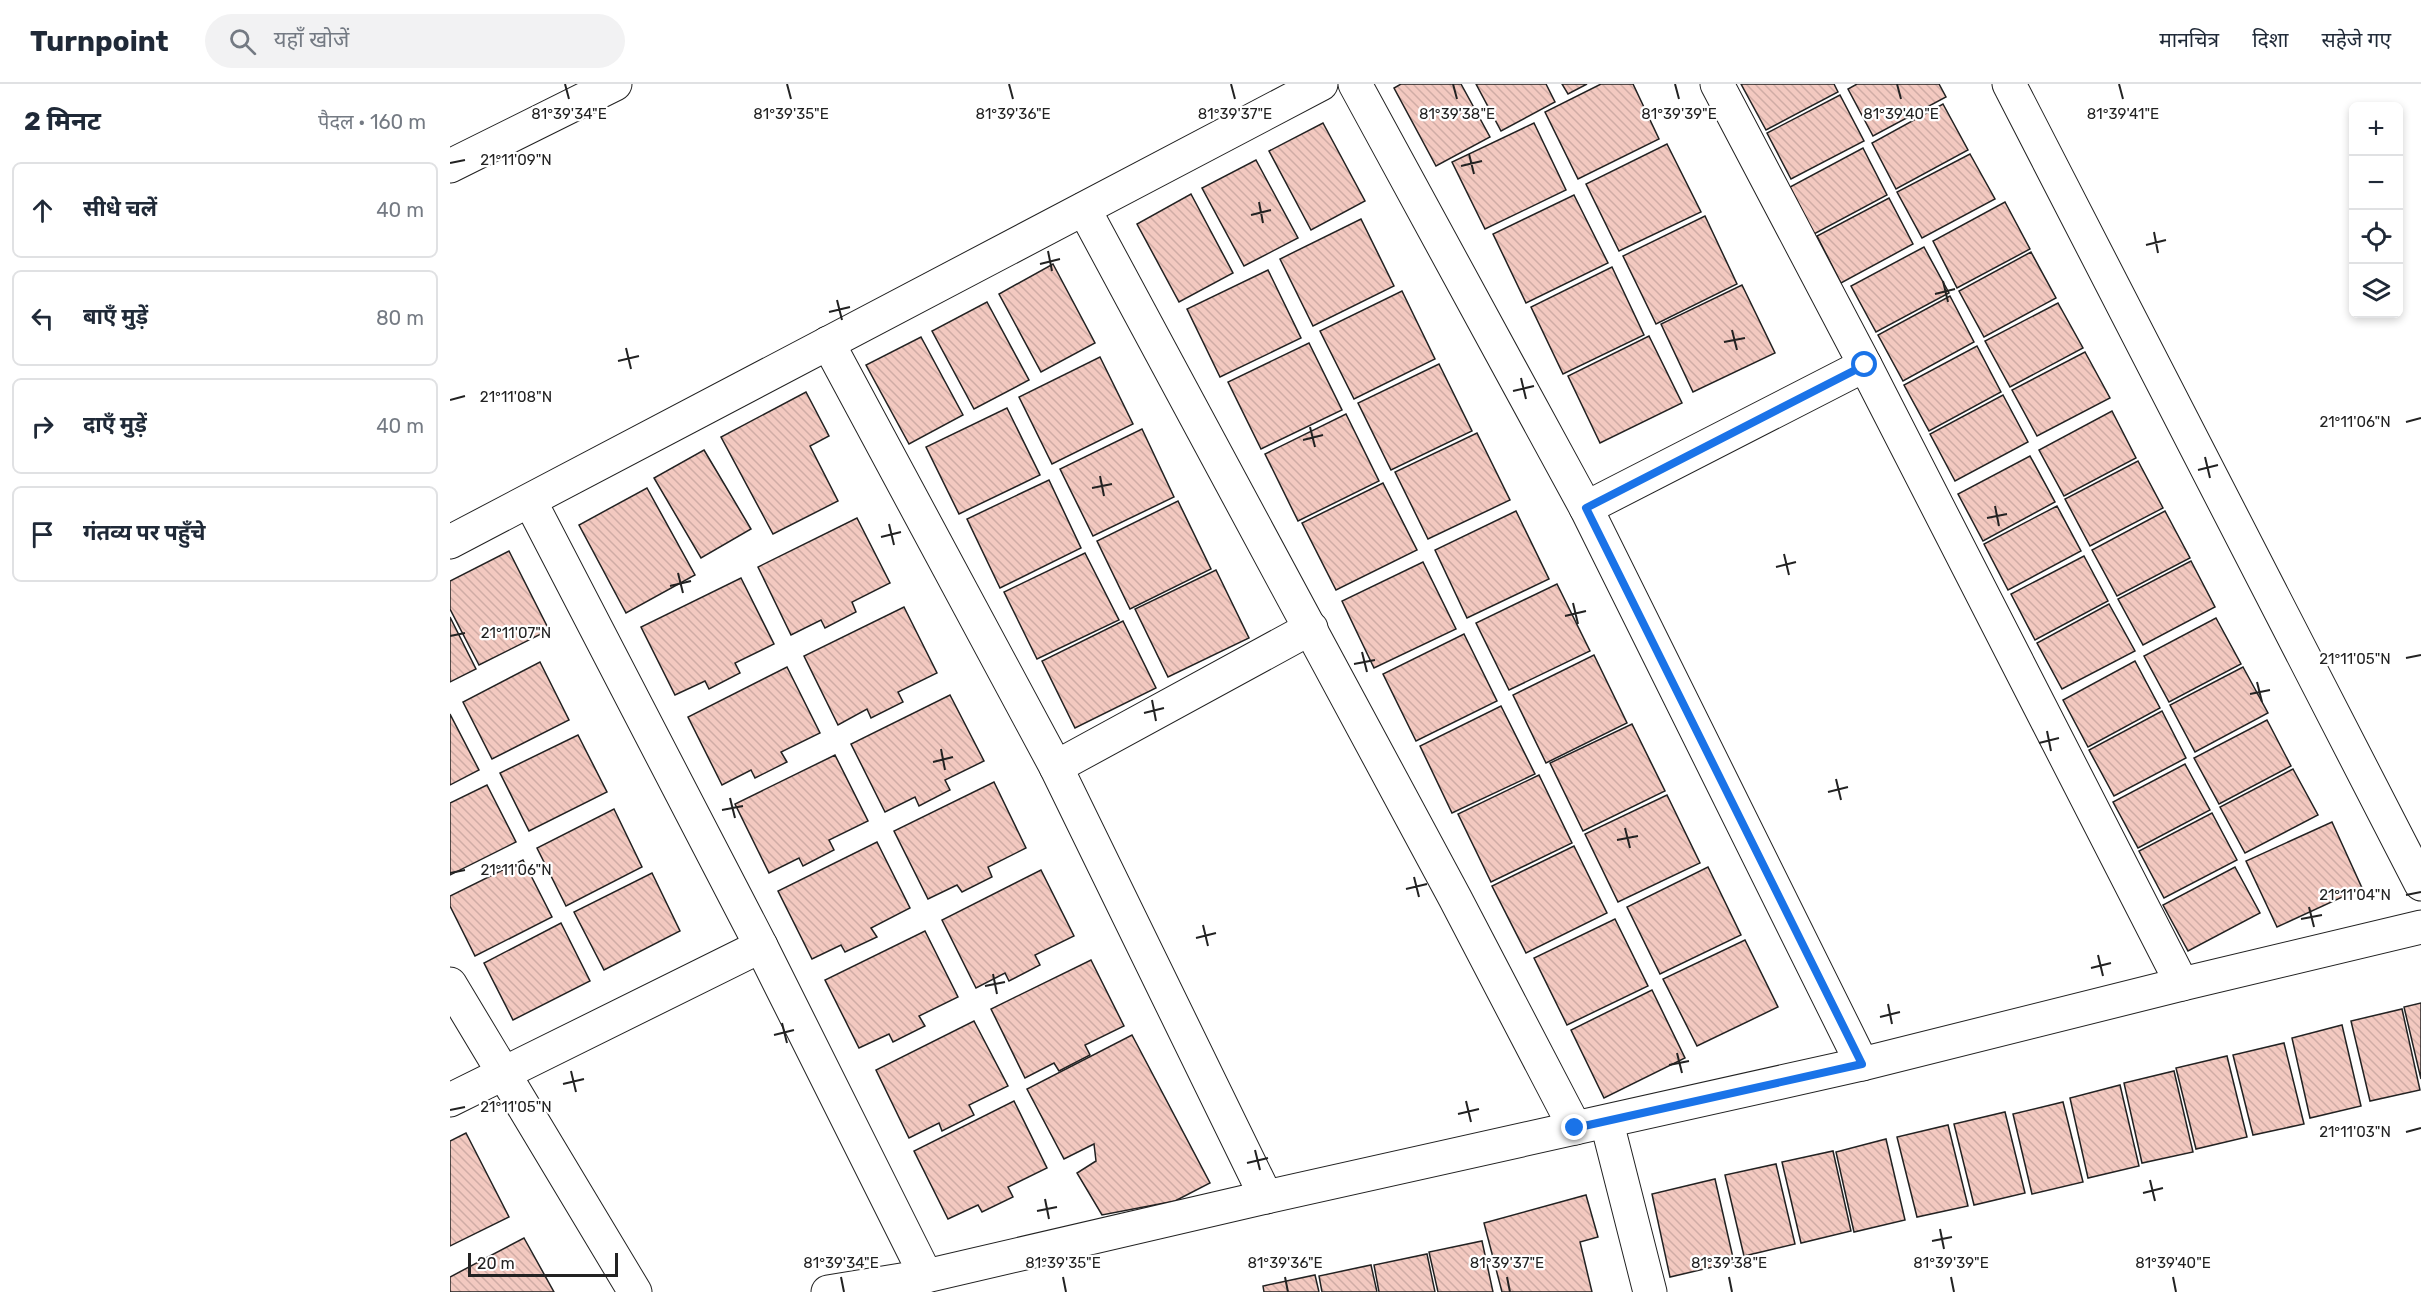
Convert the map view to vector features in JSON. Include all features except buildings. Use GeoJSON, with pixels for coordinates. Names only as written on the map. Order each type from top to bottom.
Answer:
{"type":"FeatureCollection","features":[{"type":"Feature","properties":{"kind":"street"},"geometry":{"type":"LineString","coordinates":[[450,166],[615,84]]}},
{"type":"Feature","properties":{"kind":"street"},"geometry":{"type":"LineString","coordinates":[[450,542],[1321,84]]}},
{"type":"Feature","properties":{"kind":"street"},"geometry":{"type":"LineString","coordinates":[[1355,84],[1586,508],[1862,1064]]}},
{"type":"Feature","properties":{"kind":"street"},"geometry":{"type":"LineString","coordinates":[[1717,84],[1865,365],[2182,984]]}},
{"type":"Feature","properties":{"kind":"street"},"geometry":{"type":"LineString","coordinates":[[2009,84],[2421,884]]}},
{"type":"Feature","properties":{"kind":"street"},"geometry":{"type":"LineString","coordinates":[[1084,209],[1311,628],[1575,1128]]}},
{"type":"Feature","properties":{"kind":"street"},"geometry":{"type":"LineString","coordinates":[[828,343],[1056,767],[1266,1197]]}},
{"type":"Feature","properties":{"kind":"street"},"geometry":{"type":"LineString","coordinates":[[1586,508],[1865,365]]}},
{"type":"Feature","properties":{"kind":"street"},"geometry":{"type":"LineString","coordinates":[[530,501],[761,946],[926,1276]]}},
{"type":"Feature","properties":{"kind":"street"},"geometry":{"type":"LineString","coordinates":[[1056,767],[1311,628]]}},
{"type":"Feature","properties":{"kind":"street"},"geometry":{"type":"LineString","coordinates":[[828,1292],[926,1276],[1266,1197],[1575,1128],[1607,1123],[1862,1064],[2421,927]]}},
{"type":"Feature","properties":{"kind":"street"},"geometry":{"type":"LineString","coordinates":[[450,1100],[761,946]]}},
{"type":"Feature","properties":{"kind":"street"},"geometry":{"type":"LineString","coordinates":[[450,984],[635,1292]]}},
{"type":"Feature","properties":{"kind":"street"},"geometry":{"type":"LineString","coordinates":[[1607,1123],[1650,1292]]}},
{"type":"Feature","properties":{"kind":"route"},"geometry":{"type":"LineString","coordinates":[[1575,1128],[1607,1123],[1862,1064],[1586,508],[1865,365]]}}]}
